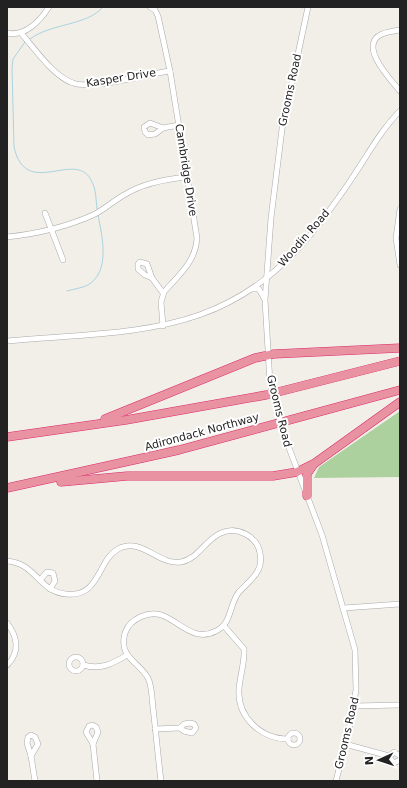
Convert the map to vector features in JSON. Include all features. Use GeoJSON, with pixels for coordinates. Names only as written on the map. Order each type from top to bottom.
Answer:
{"type":"FeatureCollection","features":[{"type":"Feature","properties":{"kind":"highway"},"geometry":{"type":"LineString","coordinates":[[89,425],[124,412],[238,364],[267,355],[400,348]]}},
{"type":"Feature","properties":{"kind":"highway","name":"Adirondack Northway"},"geometry":{"type":"LineString","coordinates":[[7,437],[89,425],[266,395],[400,361]]}},
{"type":"Feature","properties":{"kind":"highway","name":"Adirondack Northway"},"geometry":{"type":"LineString","coordinates":[[7,488],[179,450],[400,390]]}},
{"type":"Feature","properties":{"kind":"highway"},"geometry":{"type":"LineString","coordinates":[[24,485],[127,476],[273,476],[297,472],[315,463],[400,402]]}},
{"type":"Feature","properties":{"kind":"highway"},"geometry":{"type":"LineString","coordinates":[[307,496],[307,474],[315,463]]}},
{"type":"Feature","properties":{"kind":"street"},"geometry":{"type":"LineString","coordinates":[[7,32],[21,33],[34,24],[49,7]]}},
{"type":"Feature","properties":{"kind":"street","name":"Cambridge Drive"},"geometry":{"type":"LineString","coordinates":[[150,7],[155,10],[158,16],[170,71],[197,238],[196,250],[192,260],[163,293]]}},
{"type":"Feature","properties":{"kind":"street","name":"Grooms Road"},"geometry":{"type":"LineString","coordinates":[[308,7],[282,129],[267,258],[265,300],[267,355],[270,383],[283,432],[322,535],[344,608],[357,661],[357,684],[354,706],[336,781]]}},
{"type":"Feature","properties":{"kind":"street"},"geometry":{"type":"LineString","coordinates":[[400,30],[382,34],[375,40],[373,46],[374,55],[380,65],[400,91]]}},
{"type":"Feature","properties":{"kind":"street","name":"Kasper Drive"},"geometry":{"type":"LineString","coordinates":[[21,33],[47,63],[74,84],[102,83],[170,71]]}},
{"type":"Feature","properties":{"kind":"street","name":"Woodin Road"},"geometry":{"type":"LineString","coordinates":[[7,341],[97,335],[163,326],[206,314],[251,290],[281,266],[296,251],[322,220],[355,174],[384,129],[400,111]]}},
{"type":"Feature","properties":{"kind":"street"},"geometry":{"type":"LineString","coordinates":[[163,128],[178,125]]}},
{"type":"Feature","properties":{"kind":"street"},"geometry":{"type":"LineString","coordinates":[[7,237],[52,229],[94,214],[124,194],[142,186],[164,180],[188,177]]}},
{"type":"Feature","properties":{"kind":"street"},"geometry":{"type":"LineString","coordinates":[[400,209],[398,237],[400,265]]}},
{"type":"Feature","properties":{"kind":"street"},"geometry":{"type":"LineString","coordinates":[[46,213],[63,260]]}},
{"type":"Feature","properties":{"kind":"street"},"geometry":{"type":"LineString","coordinates":[[267,258],[272,266],[281,266]]}},
{"type":"Feature","properties":{"kind":"street"},"geometry":{"type":"LineString","coordinates":[[152,278],[163,293],[161,302],[163,326]]}},
{"type":"Feature","properties":{"kind":"street"},"geometry":{"type":"LineString","coordinates":[[251,290],[257,288],[260,290],[265,300]]}},
{"type":"Feature","properties":{"kind":"street"},"geometry":{"type":"LineString","coordinates":[[7,561],[21,563],[50,588],[65,594],[82,592],[94,583],[110,555],[123,546],[137,546],[159,558],[172,562],[180,562],[188,560],[212,538],[222,532],[241,531],[250,537],[258,547],[260,561],[257,574],[234,600],[224,626],[212,633],[199,634],[189,632],[164,616],[146,615],[135,620],[126,633],[124,646],[127,655],[149,680],[161,781]]}},
{"type":"Feature","properties":{"kind":"street"},"geometry":{"type":"LineString","coordinates":[[40,580],[47,572],[53,572],[55,578],[50,588]]}},
{"type":"Feature","properties":{"kind":"street"},"geometry":{"type":"LineString","coordinates":[[344,608],[400,604]]}},
{"type":"Feature","properties":{"kind":"street"},"geometry":{"type":"LineString","coordinates":[[7,623],[14,632],[16,642],[15,653],[7,665]]}},
{"type":"Feature","properties":{"kind":"street"},"geometry":{"type":"LineString","coordinates":[[224,626],[244,649],[239,696],[247,718],[256,728],[268,736],[288,739]]}},
{"type":"Feature","properties":{"kind":"street"},"geometry":{"type":"LineString","coordinates":[[83,666],[94,668],[105,666],[127,655]]}},
{"type":"Feature","properties":{"kind":"street"},"geometry":{"type":"LineString","coordinates":[[354,706],[400,705]]}},
{"type":"Feature","properties":{"kind":"street"},"geometry":{"type":"LineString","coordinates":[[155,729],[180,728]]}},
{"type":"Feature","properties":{"kind":"street"},"geometry":{"type":"LineString","coordinates":[[93,744],[98,781]]}},
{"type":"Feature","properties":{"kind":"street"},"geometry":{"type":"LineString","coordinates":[[345,744],[389,756]]}},
{"type":"Feature","properties":{"kind":"street"},"geometry":{"type":"LineString","coordinates":[[389,756],[394,752],[400,756]]}},
{"type":"Feature","properties":{"kind":"street"},"geometry":{"type":"LineString","coordinates":[[31,756],[35,781]]}},
{"type":"Feature","properties":{"kind":"street"},"geometry":{"type":"LineString","coordinates":[[389,756],[390,761],[394,763],[400,760]]}},
{"type":"Feature","properties":{"kind":"green space"},"geometry":{"type":"Polygon","coordinates":[[[400,411],[400,477],[314,478],[319,467],[400,411]]]}},
{"type":"Feature","properties":{"kind":"waterway"},"geometry":{"type":"LineString","coordinates":[[30,39],[48,30],[88,18],[103,7]]}},
{"type":"Feature","properties":{"kind":"waterway"},"geometry":{"type":"LineString","coordinates":[[25,42],[13,59],[12,68],[14,147],[20,163],[29,170],[40,173],[75,169],[85,173],[92,182],[96,195],[97,209]]}},
{"type":"Feature","properties":{"kind":"waterway"},"geometry":{"type":"LineString","coordinates":[[67,291],[88,285],[95,279],[100,271],[103,243],[98,215]]}}]}
